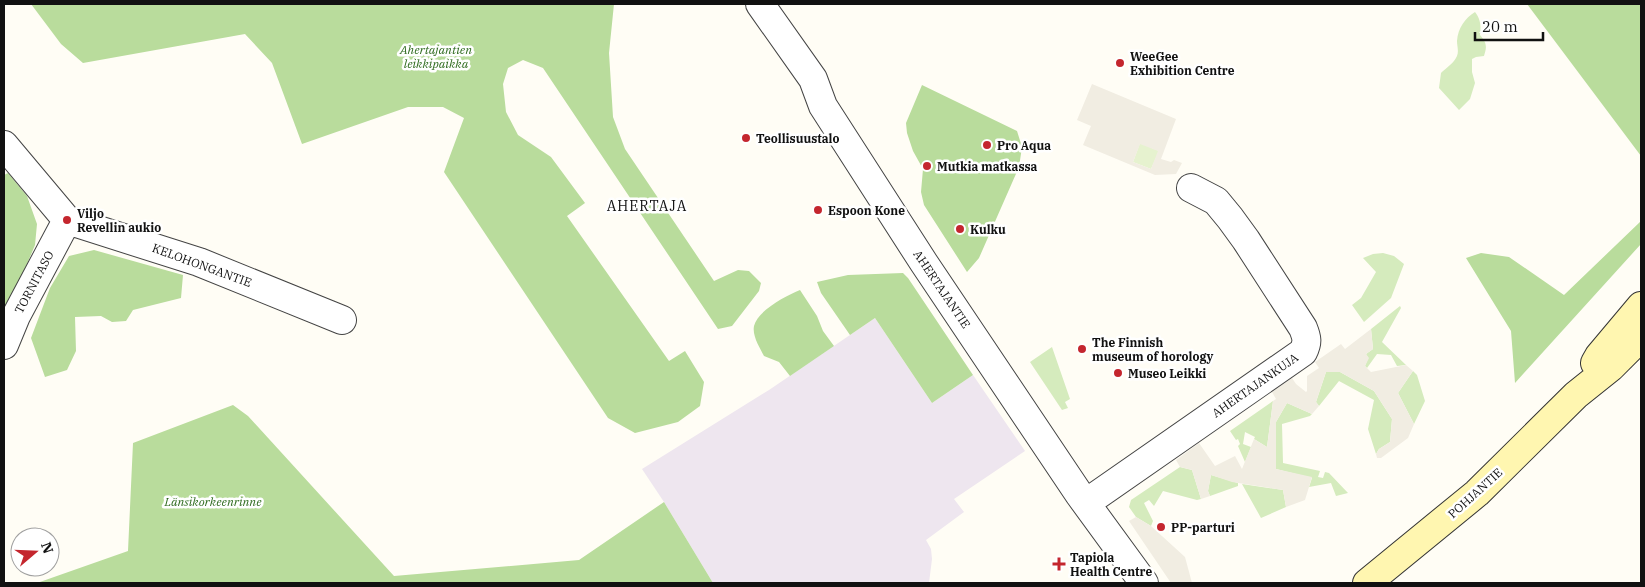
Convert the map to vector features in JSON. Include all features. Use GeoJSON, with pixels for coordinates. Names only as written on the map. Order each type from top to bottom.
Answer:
{"type":"FeatureCollection","features":[{"type":"Feature","properties":{"kind":"main road","name":"POHJANTIE"},"geometry":{"type":"LineString","coordinates":[[1576,395],[1599,356],[1641,306]]}},
{"type":"Feature","properties":{"kind":"main road","name":"POHJANTIE"},"geometry":{"type":"LineString","coordinates":[[1366,583],[1477,493],[1576,395],[1611,367],[1641,337]]}},
{"type":"Feature","properties":{"kind":"street","name":"AHERTAJANTIE"},"geometry":{"type":"LineString","coordinates":[[760,4],[813,79],[823,106],[924,263],[1138,578]]}},
{"type":"Feature","properties":{"kind":"street"},"geometry":{"type":"LineString","coordinates":[[4,145],[68,220]]}},
{"type":"Feature","properties":{"kind":"street","name":"AHERTAJANKUJA"},"geometry":{"type":"LineString","coordinates":[[1086,503],[1303,352],[1307,344],[1303,328],[1246,240],[1216,202],[1192,188]]}},
{"type":"Feature","properties":{"kind":"street","name":"KELOHONGANTIE"},"geometry":{"type":"LineString","coordinates":[[68,220],[199,262],[342,320]]}},
{"type":"Feature","properties":{"kind":"street","name":"TORNITASO"},"geometry":{"type":"LineString","coordinates":[[4,345],[16,316],[68,220]]}},
{"type":"Feature","properties":{"kind":"shaded area"},"geometry":{"type":"Polygon","coordinates":[[[1092,84],[1176,119],[1161,159],[1182,163],[1176,174],[1155,175],[1083,145],[1091,126],[1077,120],[1092,84]],[[1140,144],[1133,162],[1151,169],[1158,151],[1140,144]]]}},
{"type":"Feature","properties":{"kind":"shaded area"},"geometry":{"type":"Polygon","coordinates":[[[875,318],[932,403],[973,375],[1025,451],[954,499],[964,512],[926,540],[931,549],[932,559],[929,583],[713,583],[642,469],[769,390],[875,318]]]}},
{"type":"Feature","properties":{"kind":"shaded area"},"geometry":{"type":"Polygon","coordinates":[[[1371,329],[1373,349],[1366,354],[1369,358],[1365,366],[1371,372],[1406,365],[1413,371],[1398,393],[1414,424],[1408,438],[1381,458],[1377,458],[1376,454],[1379,449],[1390,442],[1392,419],[1374,391],[1340,372],[1326,372],[1316,402],[1319,406],[1312,414],[1287,403],[1276,422],[1276,469],[1312,477],[1305,500],[1286,507],[1283,490],[1232,482],[1211,475],[1208,491],[1210,496],[1201,499],[1192,470],[1180,467],[1176,460],[1199,443],[1215,466],[1235,456],[1242,469],[1254,439],[1267,447],[1273,401],[1276,399],[1272,392],[1292,378],[1306,392],[1307,376],[1319,368],[1315,362],[1341,344],[1345,349],[1371,329]]]}},
{"type":"Feature","properties":{"kind":"shaded area"},"geometry":{"type":"Polygon","coordinates":[[[1136,517],[1151,526],[1185,557],[1192,583],[1171,583],[1129,521],[1136,517]]]}},
{"type":"Feature","properties":{"kind":"green space","name":"Ahertajantien leikkipaikka"},"geometry":{"type":"Polygon","coordinates":[[[31,4],[614,4],[609,53],[613,117],[625,149],[714,281],[738,270],[749,271],[761,283],[759,291],[732,326],[718,329],[543,68],[523,60],[508,68],[503,84],[506,112],[518,135],[551,157],[585,203],[567,216],[669,361],[685,351],[704,382],[700,406],[678,422],[635,433],[608,418],[444,172],[464,118],[443,107],[408,107],[302,144],[272,63],[245,34],[83,63],[61,44],[31,4]]]}},
{"type":"Feature","properties":{"kind":"green space"},"geometry":{"type":"Polygon","coordinates":[[[1527,4],[1641,4],[1641,156],[1527,4]]]}},
{"type":"Feature","properties":{"kind":"green space"},"geometry":{"type":"Polygon","coordinates":[[[1475,12],[1479,20],[1480,35],[1486,45],[1486,50],[1484,56],[1472,59],[1472,72],[1475,83],[1470,99],[1459,110],[1439,88],[1441,73],[1456,59],[1460,28],[1465,20],[1475,12]]]}},
{"type":"Feature","properties":{"kind":"green space"},"geometry":{"type":"Polygon","coordinates":[[[922,85],[1017,131],[1022,147],[1019,167],[979,258],[967,272],[924,205],[921,192],[923,169],[913,151],[906,123],[922,85]]]}},
{"type":"Feature","properties":{"kind":"green space"},"geometry":{"type":"Polygon","coordinates":[[[1140,143],[1159,151],[1151,169],[1133,162],[1140,143]]]}},
{"type":"Feature","properties":{"kind":"green space"},"geometry":{"type":"Polygon","coordinates":[[[8,173],[27,196],[37,224],[35,245],[4,319],[4,175],[8,173]]]}},
{"type":"Feature","properties":{"kind":"green space"},"geometry":{"type":"Polygon","coordinates":[[[1641,221],[1641,244],[1515,383],[1511,331],[1466,258],[1481,253],[1509,257],[1564,295],[1641,221]]]}},
{"type":"Feature","properties":{"kind":"green space"},"geometry":{"type":"Polygon","coordinates":[[[94,250],[183,275],[181,298],[133,310],[126,321],[112,322],[101,316],[75,317],[76,351],[67,370],[45,377],[31,338],[50,288],[69,256],[94,250]]]}},
{"type":"Feature","properties":{"kind":"green space"},"geometry":{"type":"Polygon","coordinates":[[[1383,253],[1394,256],[1404,264],[1391,298],[1364,322],[1352,305],[1361,298],[1376,272],[1363,258],[1383,253]]]}},
{"type":"Feature","properties":{"kind":"green space"},"geometry":{"type":"Polygon","coordinates":[[[903,273],[973,375],[932,403],[875,318],[850,335],[821,293],[817,282],[848,275],[903,273]]]}},
{"type":"Feature","properties":{"kind":"green space"},"geometry":{"type":"Polygon","coordinates":[[[800,290],[817,316],[823,331],[834,346],[790,376],[779,362],[764,356],[755,338],[754,326],[761,314],[767,309],[800,290]]]}},
{"type":"Feature","properties":{"kind":"green space"},"geometry":{"type":"Polygon","coordinates":[[[1400,306],[1401,308],[1382,342],[1406,365],[1397,366],[1391,355],[1377,354],[1367,368],[1365,366],[1368,358],[1366,354],[1373,349],[1371,329],[1400,306]]]}},
{"type":"Feature","properties":{"kind":"green space"},"geometry":{"type":"Polygon","coordinates":[[[1052,347],[1070,399],[1065,402],[1068,408],[1062,410],[1030,362],[1052,347]]]}},
{"type":"Feature","properties":{"kind":"green space"},"geometry":{"type":"Polygon","coordinates":[[[1413,371],[1417,375],[1425,401],[1414,424],[1398,393],[1413,371]]]}},
{"type":"Feature","properties":{"kind":"green space"},"geometry":{"type":"Polygon","coordinates":[[[1326,372],[1340,372],[1374,391],[1392,419],[1390,442],[1379,449],[1376,454],[1368,429],[1374,400],[1339,381],[1319,406],[1316,402],[1326,372]]]}},
{"type":"Feature","properties":{"kind":"green space"},"geometry":{"type":"Polygon","coordinates":[[[1273,401],[1267,447],[1254,439],[1255,437],[1245,432],[1243,444],[1251,447],[1245,462],[1238,446],[1240,444],[1238,439],[1236,440],[1230,431],[1273,401]]]}},
{"type":"Feature","properties":{"kind":"green space"},"geometry":{"type":"Polygon","coordinates":[[[1287,403],[1312,414],[1282,424],[1283,463],[1320,471],[1318,477],[1323,478],[1325,472],[1329,473],[1348,493],[1336,496],[1331,483],[1309,487],[1312,478],[1276,469],[1276,422],[1287,403]]]}},
{"type":"Feature","properties":{"kind":"green space","name":"Länsikorkeenrinne"},"geometry":{"type":"Polygon","coordinates":[[[233,405],[248,416],[394,576],[579,560],[664,502],[713,583],[37,583],[60,577],[60,575],[128,551],[133,443],[233,405]]]}},
{"type":"Feature","properties":{"kind":"green space"},"geometry":{"type":"Polygon","coordinates":[[[1180,467],[1192,470],[1201,499],[1197,500],[1163,491],[1154,506],[1149,500],[1144,503],[1153,521],[1151,526],[1136,517],[1129,507],[1131,500],[1180,467]]]}},
{"type":"Feature","properties":{"kind":"green space"},"geometry":{"type":"Polygon","coordinates":[[[1211,475],[1238,483],[1238,486],[1210,496],[1208,491],[1211,475]]]}},
{"type":"Feature","properties":{"kind":"green space"},"geometry":{"type":"Polygon","coordinates":[[[1242,484],[1283,490],[1286,507],[1261,518],[1242,484]]]}},
{"type":"Feature","properties":{"kind":"place","name":"WeeGee Exhibition Centre"},"geometry":{"type":"Point","coordinates":[1120,63]}},
{"type":"Feature","properties":{"kind":"place","name":"Teollisuustalo"},"geometry":{"type":"Point","coordinates":[746,138]}},
{"type":"Feature","properties":{"kind":"place","name":"Pro Aqua"},"geometry":{"type":"Point","coordinates":[987,145]}},
{"type":"Feature","properties":{"kind":"place","name":"Mutkia matkassa"},"geometry":{"type":"Point","coordinates":[927,166]}},
{"type":"Feature","properties":{"kind":"place","name":"Espoon Kone"},"geometry":{"type":"Point","coordinates":[818,210]}},
{"type":"Feature","properties":{"kind":"place","name":"Viljo Revellin aukio"},"geometry":{"type":"Point","coordinates":[67,220]}},
{"type":"Feature","properties":{"kind":"place","name":"Kulku"},"geometry":{"type":"Point","coordinates":[960,229]}},
{"type":"Feature","properties":{"kind":"place","name":"The Finnish museum of horology"},"geometry":{"type":"Point","coordinates":[1082,349]}},
{"type":"Feature","properties":{"kind":"place","name":"Museo Leikki"},"geometry":{"type":"Point","coordinates":[1118,373]}},
{"type":"Feature","properties":{"kind":"place","name":"PP-parturi"},"geometry":{"type":"Point","coordinates":[1161,527]}},
{"type":"Feature","properties":{"kind":"place","name":"Tapiola Health Centre"},"geometry":{"type":"Point","coordinates":[1059,564]}},
{"type":"Feature","properties":{"kind":"district","name":"AHERTAJA"},"geometry":{"type":"Point","coordinates":[647,206]}}]}
